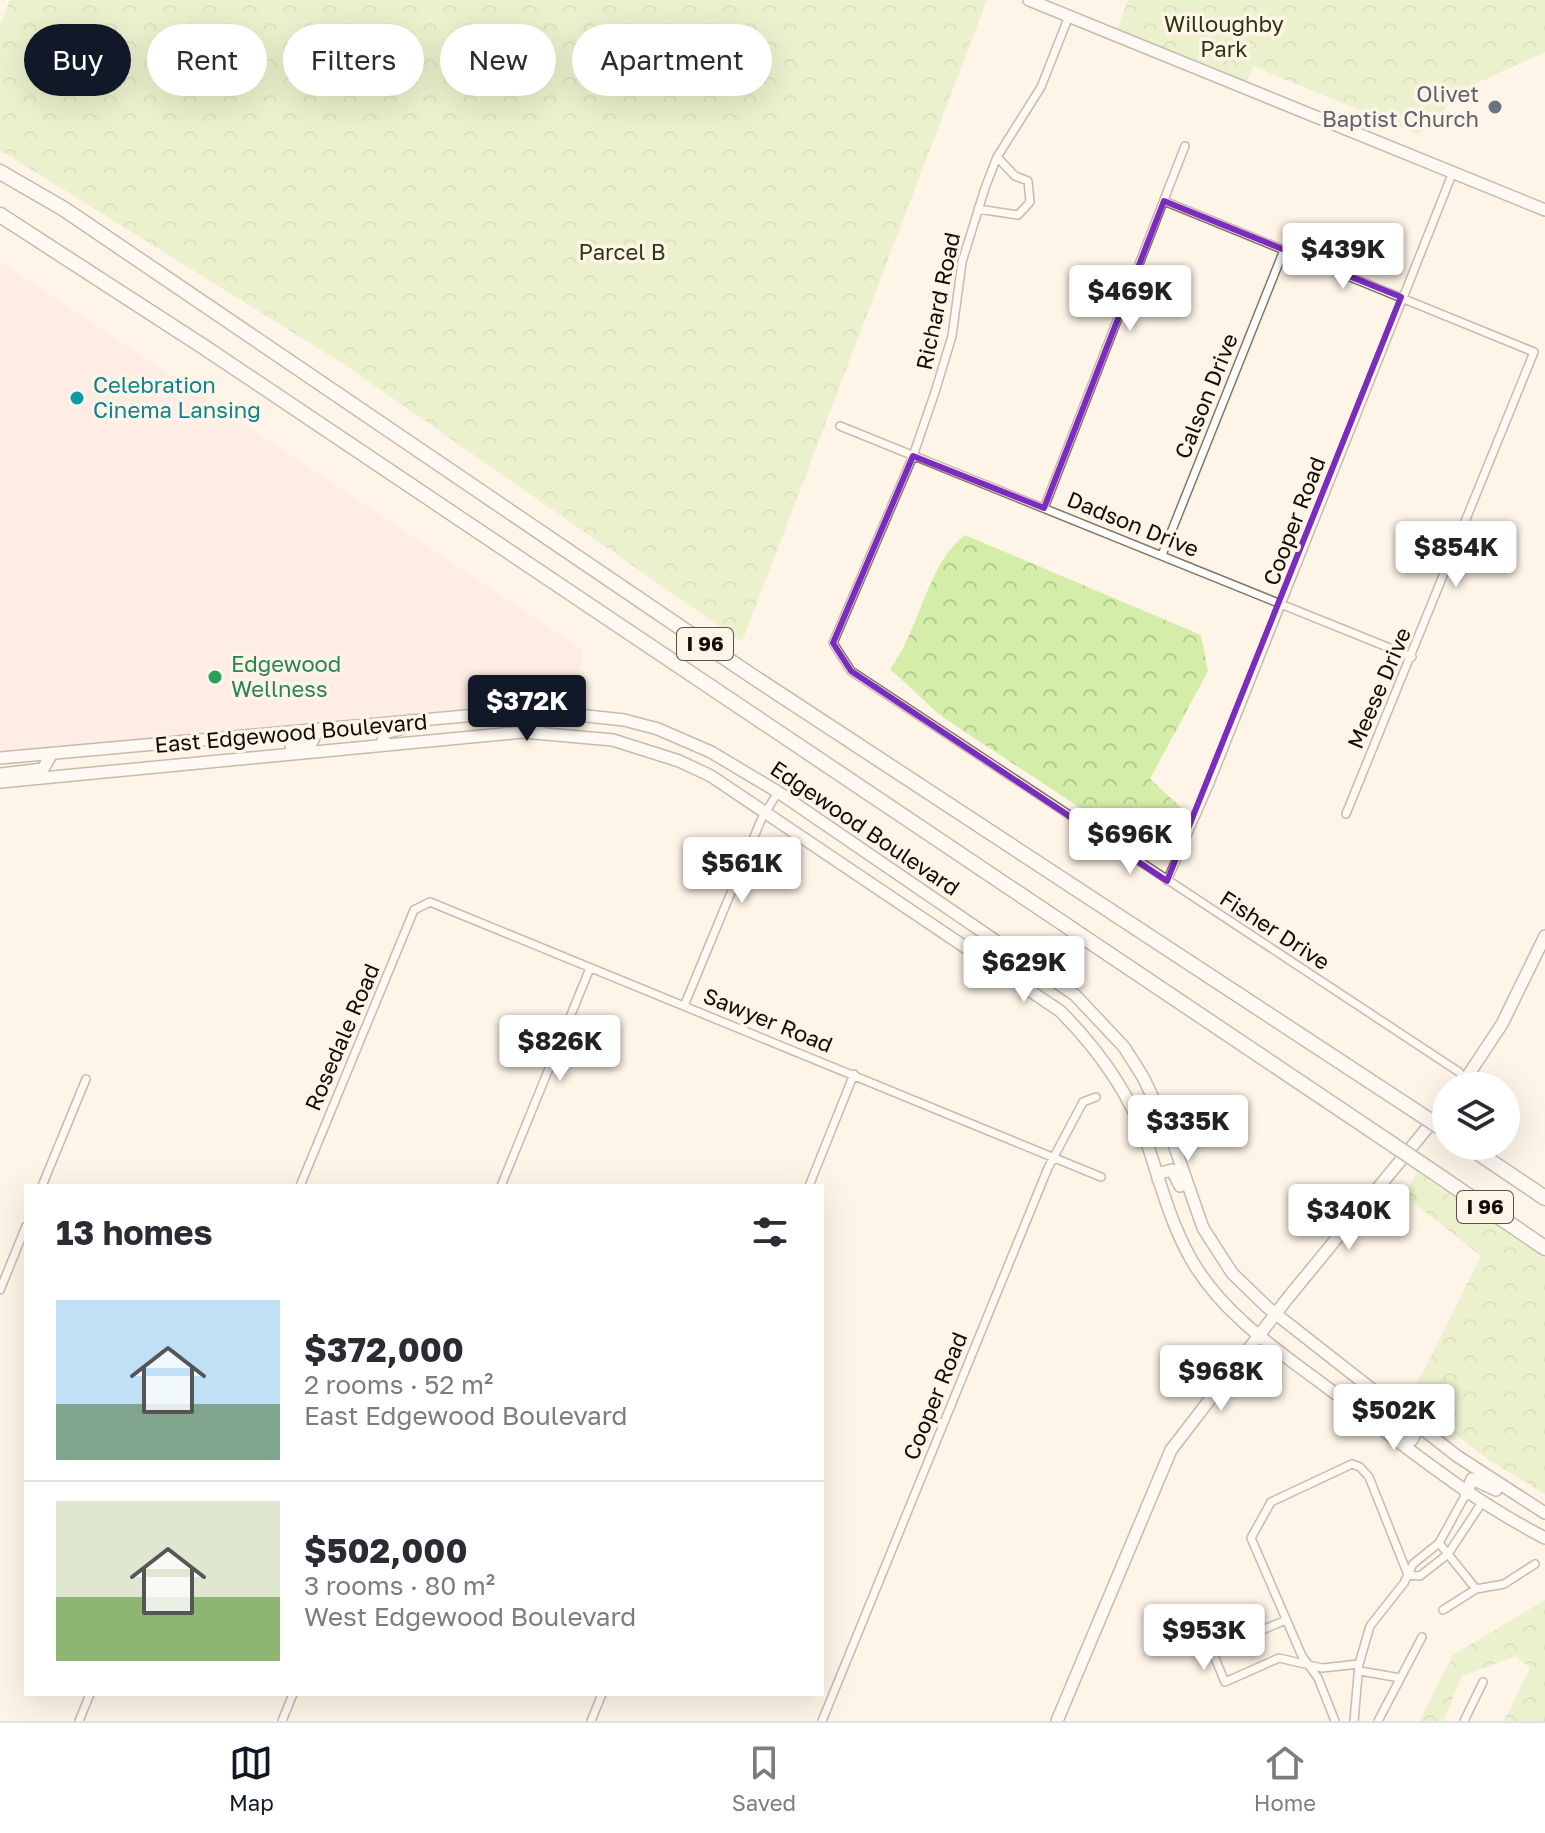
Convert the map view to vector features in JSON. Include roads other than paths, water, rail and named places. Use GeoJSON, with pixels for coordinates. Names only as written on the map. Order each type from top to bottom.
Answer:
{"type":"FeatureCollection","features":[{"type":"Feature","properties":{"kind":"highway","name":"I 96"},"geometry":{"type":"LineString","coordinates":[[0,172],[64,209],[749,674],[1432,1122]]}},
{"type":"Feature","properties":{"kind":"highway","name":"I 96"},"geometry":{"type":"LineString","coordinates":[[0,215],[204,347],[1545,1248]]}},
{"type":"Feature","properties":{"kind":"highway","name":"I 96"},"geometry":{"type":"LineString","coordinates":[[1489,1160],[1545,1198]]}},
{"type":"Feature","properties":{"kind":"street"},"geometry":{"type":"LineString","coordinates":[[1029,0],[1545,210]]}},
{"type":"Feature","properties":{"kind":"street","name":"Richard Road"},"geometry":{"type":"LineString","coordinates":[[833,643],[913,456],[952,336],[962,262],[997,157],[1041,87],[1069,16]]}},
{"type":"Feature","properties":{"kind":"street"},"geometry":{"type":"LineString","coordinates":[[1044,508],[1185,146]]}},
{"type":"Feature","properties":{"kind":"street"},"geometry":{"type":"LineString","coordinates":[[978,209],[1018,215],[1030,202],[1028,181],[1015,176],[997,157]]}},
{"type":"Feature","properties":{"kind":"street","name":"Cooper Road"},"geometry":{"type":"LineString","coordinates":[[1167,881],[1453,172]]}},
{"type":"Feature","properties":{"kind":"street"},"geometry":{"type":"LineString","coordinates":[[1164,201],[1401,297]]}},
{"type":"Feature","properties":{"kind":"street","name":"Calson Drive"},"geometry":{"type":"LineString","coordinates":[[1162,555],[1284,250]]}},
{"type":"Feature","properties":{"kind":"street","name":"Meese Drive"},"geometry":{"type":"LineString","coordinates":[[1346,814],[1534,352],[1401,297]]}},
{"type":"Feature","properties":{"kind":"street","name":"Dadson Drive"},"geometry":{"type":"LineString","coordinates":[[840,426],[1412,657]]}},
{"type":"Feature","properties":{"kind":"street","name":"Fisher Drive"},"geometry":{"type":"LineString","coordinates":[[833,643],[851,671],[1459,1072]]}},
{"type":"Feature","properties":{"kind":"street"},"geometry":{"type":"LineString","coordinates":[[465,737],[480,727],[535,725],[548,718],[549,710]]}},
{"type":"Feature","properties":{"kind":"street","name":"Edgewood Boulevard"},"geometry":{"type":"LineString","coordinates":[[0,758],[549,710],[593,714],[658,729],[711,752],[778,792],[1039,968],[1099,1018],[1124,1047],[1158,1104],[1203,1228],[1232,1273],[1277,1315],[1419,1425],[1529,1505],[1545,1513]]}},
{"type":"Feature","properties":{"kind":"street"},"geometry":{"type":"LineString","coordinates":[[383,745],[384,733],[390,729],[448,724],[457,716]]}},
{"type":"Feature","properties":{"kind":"street"},"geometry":{"type":"LineString","coordinates":[[234,759],[246,750],[306,744],[316,738],[318,729]]}},
{"type":"Feature","properties":{"kind":"street","name":"East Edgewood Boulevard"},"geometry":{"type":"LineString","coordinates":[[0,782],[523,732],[575,734],[613,740],[679,761],[767,811],[1060,1011],[1105,1060],[1122,1088],[1192,1261],[1232,1310],[1260,1336],[1348,1403]]}},
{"type":"Feature","properties":{"kind":"street"},"geometry":{"type":"LineString","coordinates":[[0,774],[43,769],[51,755]]}},
{"type":"Feature","properties":{"kind":"street"},"geometry":{"type":"LineString","coordinates":[[684,1006],[767,811],[778,792]]}},
{"type":"Feature","properties":{"kind":"street","name":"Sawyer Road"},"geometry":{"type":"LineString","coordinates":[[420,904],[430,902],[1101,1177]]}},
{"type":"Feature","properties":{"kind":"street","name":"Rosedale Road"},"geometry":{"type":"LineString","coordinates":[[301,1184],[414,910],[420,904]]}},
{"type":"Feature","properties":{"kind":"street"},"geometry":{"type":"LineString","coordinates":[[1470,1072],[1502,1024],[1545,936]]}},
{"type":"Feature","properties":{"kind":"street"},"geometry":{"type":"LineString","coordinates":[[502,1184],[590,968]]}},
{"type":"Feature","properties":{"kind":"street"},"geometry":{"type":"LineString","coordinates":[[810,1184],[854,1074]]}},
{"type":"Feature","properties":{"kind":"street"},"geometry":{"type":"LineString","coordinates":[[43,1184],[86,1079]]}},
{"type":"Feature","properties":{"kind":"street","name":"Cooper Road"},"geometry":{"type":"LineString","coordinates":[[822,1721],[1056,1156],[1083,1102],[1096,1097]]}},
{"type":"Feature","properties":{"kind":"street"},"geometry":{"type":"LineString","coordinates":[[1057,1721],[1171,1450],[1432,1122]]}},
{"type":"Feature","properties":{"kind":"street"},"geometry":{"type":"LineString","coordinates":[[1158,1179],[1160,1173],[1172,1170],[1191,1218],[1203,1228]]}},
{"type":"Feature","properties":{"kind":"street"},"geometry":{"type":"LineString","coordinates":[[0,1290],[24,1231]]}},
{"type":"Feature","properties":{"kind":"street"},"geometry":{"type":"LineString","coordinates":[[1348,1403],[1366,1408],[1408,1440],[1416,1436],[1419,1425]]}},
{"type":"Feature","properties":{"kind":"street"},"geometry":{"type":"LineString","coordinates":[[1348,1403],[1466,1494],[1545,1538]]}},
{"type":"Feature","properties":{"kind":"street"},"geometry":{"type":"LineString","coordinates":[[1335,1721],[1318,1678],[1286,1620],[1251,1538],[1271,1502],[1352,1464],[1360,1467],[1369,1477],[1408,1575]]}},
{"type":"Feature","properties":{"kind":"street"},"geometry":{"type":"LineString","coordinates":[[1354,1721],[1360,1667],[1370,1626],[1413,1564],[1439,1543],[1469,1483],[1477,1479],[1518,1503],[1529,1505]]}},
{"type":"Feature","properties":{"kind":"street"},"geometry":{"type":"LineString","coordinates":[[1408,1575],[1420,1576],[1448,1554],[1481,1504]]}},
{"type":"Feature","properties":{"kind":"street"},"geometry":{"type":"LineString","coordinates":[[1439,1543],[1476,1589]]}},
{"type":"Feature","properties":{"kind":"street"},"geometry":{"type":"LineString","coordinates":[[1443,1610],[1476,1589],[1504,1584],[1535,1564]]}},
{"type":"Feature","properties":{"kind":"street"},"geometry":{"type":"LineString","coordinates":[[1286,1620],[1212,1651],[1225,1682],[1279,1658],[1309,1666],[1360,1667],[1400,1678]]}},
{"type":"Feature","properties":{"kind":"street"},"geometry":{"type":"LineString","coordinates":[[1378,1721],[1422,1637]]}},
{"type":"Feature","properties":{"kind":"street"},"geometry":{"type":"LineString","coordinates":[[1464,1721],[1483,1682]]}},
{"type":"Feature","properties":{"kind":"street"},"geometry":{"type":"LineString","coordinates":[[79,1721],[89,1696]]}},
{"type":"Feature","properties":{"kind":"street"},"geometry":{"type":"LineString","coordinates":[[282,1721],[292,1696]]}},
{"type":"Feature","properties":{"kind":"street"},"geometry":{"type":"LineString","coordinates":[[591,1721],[601,1696]]}},
{"type":"Feature","properties":{"kind":"place","name":"Olivet Baptist Church"},"geometry":{"type":"Point","coordinates":[1495,107]}},
{"type":"Feature","properties":{"kind":"place","name":"Celebration Cinema Lansing"},"geometry":{"type":"Point","coordinates":[77,398]}},
{"type":"Feature","properties":{"kind":"place","name":"Edgewood Wellness"},"geometry":{"type":"Point","coordinates":[215,677]}},
{"type":"Feature","properties":{"kind":"park label","name":"Willoughby Park"},"geometry":{"type":"Point","coordinates":[1224,36]}},
{"type":"Feature","properties":{"kind":"park label","name":"Parcel B"},"geometry":{"type":"Point","coordinates":[622,252]}}]}
